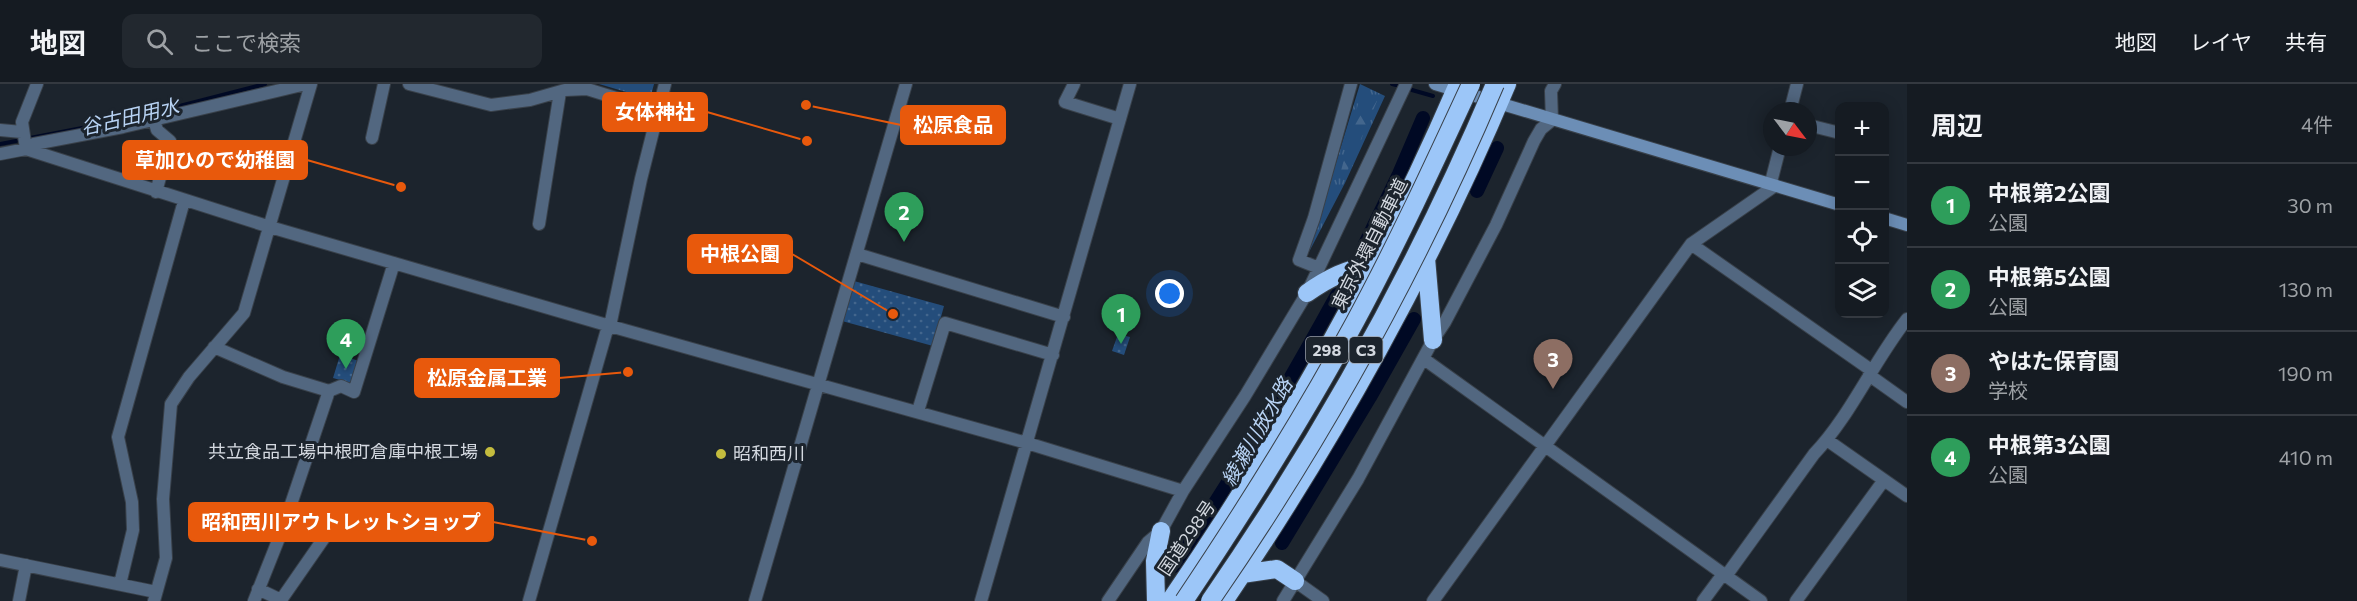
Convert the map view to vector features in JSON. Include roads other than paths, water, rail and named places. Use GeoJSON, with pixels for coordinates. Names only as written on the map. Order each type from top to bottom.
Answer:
{"type":"FeatureCollection","features":[{"type":"Feature","properties":{"kind":"highway","name":"C3"},"geometry":{"type":"LineString","coordinates":[[1210,601],[1288,483],[1376,332],[1419,249],[1495,84]]}},
{"type":"Feature","properties":{"kind":"highway","name":"298"},"geometry":{"type":"LineString","coordinates":[[1224,601],[1323,443],[1426,258],[1507,84]]}},
{"type":"Feature","properties":{"kind":"highway","name":"国道298号"},"geometry":{"type":"LineString","coordinates":[[1170,601],[1238,499],[1288,417],[1373,264],[1461,86]]}},
{"type":"Feature","properties":{"kind":"highway","name":"東京外環自動車道"},"geometry":{"type":"LineString","coordinates":[[1184,601],[1274,463],[1350,330],[1398,239],[1461,86]]}},
{"type":"Feature","properties":{"kind":"highway"},"geometry":{"type":"LineString","coordinates":[[1426,258],[1433,340]]}},
{"type":"Feature","properties":{"kind":"highway"},"geometry":{"type":"LineString","coordinates":[[1307,293],[1328,278],[1352,268],[1373,264]]}},
{"type":"Feature","properties":{"kind":"highway"},"geometry":{"type":"LineString","coordinates":[[1156,601],[1155,561],[1161,531]]}},
{"type":"Feature","properties":{"kind":"highway"},"geometry":{"type":"LineString","coordinates":[[1242,574],[1276,569],[1296,581]]}},
{"type":"Feature","properties":{"kind":"street"},"geometry":{"type":"LineString","coordinates":[[26,149],[22,122],[37,84]]}},
{"type":"Feature","properties":{"kind":"street"},"geometry":{"type":"LineString","coordinates":[[0,154],[26,149],[34,144],[154,120],[311,84],[244,313],[214,347],[171,404],[163,498],[166,558],[155,597],[120,584],[0,560]]}},
{"type":"Feature","properties":{"kind":"street"},"geometry":{"type":"LineString","coordinates":[[372,138],[384,84]]}},
{"type":"Feature","properties":{"kind":"street"},"geometry":{"type":"LineString","coordinates":[[409,84],[491,105],[530,100],[565,90],[587,89],[658,111]]}},
{"type":"Feature","properties":{"kind":"street"},"geometry":{"type":"LineString","coordinates":[[529,601],[610,326],[637,196],[665,84]]}},
{"type":"Feature","properties":{"kind":"street"},"geometry":{"type":"LineString","coordinates":[[755,601],[846,299],[906,84]]}},
{"type":"Feature","properties":{"kind":"street"},"geometry":{"type":"LineString","coordinates":[[1074,84],[1065,102],[1120,119]]}},
{"type":"Feature","properties":{"kind":"street"},"geometry":{"type":"LineString","coordinates":[[981,601],[1130,84]]}},
{"type":"Feature","properties":{"kind":"street"},"geometry":{"type":"LineString","coordinates":[[1319,268],[1299,260],[1314,218],[1351,84]]}},
{"type":"Feature","properties":{"kind":"street"},"geometry":{"type":"LineString","coordinates":[[1108,601],[1149,542],[1161,531],[1183,491],[1245,396],[1307,293],[1406,84]]}},
{"type":"Feature","properties":{"kind":"street"},"geometry":{"type":"LineString","coordinates":[[1435,84],[1461,86],[1498,104],[1835,204]]}},
{"type":"Feature","properties":{"kind":"street"},"geometry":{"type":"LineString","coordinates":[[1283,601],[1358,479],[1445,322],[1496,225],[1534,141],[1541,129],[1551,120],[1551,91],[1555,84]]}},
{"type":"Feature","properties":{"kind":"street"},"geometry":{"type":"LineString","coordinates":[[1792,102],[1797,84]]}},
{"type":"Feature","properties":{"kind":"street"},"geometry":{"type":"LineString","coordinates":[[539,224],[560,92]]}},
{"type":"Feature","properties":{"kind":"street"},"geometry":{"type":"LineString","coordinates":[[154,120],[157,130],[170,141],[156,192]]}},
{"type":"Feature","properties":{"kind":"street"},"geometry":{"type":"LineString","coordinates":[[1817,127],[1835,132]]}},
{"type":"Feature","properties":{"kind":"street"},"geometry":{"type":"LineString","coordinates":[[0,130],[22,132]]}},
{"type":"Feature","properties":{"kind":"street"},"geometry":{"type":"LineString","coordinates":[[26,149],[270,227],[610,326],[1028,442],[1183,491]]}},
{"type":"Feature","properties":{"kind":"street"},"geometry":{"type":"LineString","coordinates":[[1433,601],[1691,244],[1772,186],[1778,156]]}},
{"type":"Feature","properties":{"kind":"street"},"geometry":{"type":"LineString","coordinates":[[120,584],[133,530],[132,502],[118,437],[184,201]]}},
{"type":"Feature","properties":{"kind":"street"},"geometry":{"type":"LineString","coordinates":[[1889,220],[1907,225]]}},
{"type":"Feature","properties":{"kind":"street"},"geometry":{"type":"LineString","coordinates":[[1691,244],[1907,402]]}},
{"type":"Feature","properties":{"kind":"street"},"geometry":{"type":"LineString","coordinates":[[857,254],[1064,317]]}},
{"type":"Feature","properties":{"kind":"street"},"geometry":{"type":"LineString","coordinates":[[214,347],[283,377],[329,391],[341,386],[354,392],[394,263]]}},
{"type":"Feature","properties":{"kind":"street"},"geometry":{"type":"LineString","coordinates":[[1703,601],[1827,440],[1907,319]]}},
{"type":"Feature","properties":{"kind":"street"},"geometry":{"type":"LineString","coordinates":[[918,411],[945,323],[1053,355]]}},
{"type":"Feature","properties":{"kind":"street"},"geometry":{"type":"LineString","coordinates":[[1424,358],[1761,601]]}},
{"type":"Feature","properties":{"kind":"street"},"geometry":{"type":"LineString","coordinates":[[324,538],[281,600],[256,595],[284,528],[329,391]]}},
{"type":"Feature","properties":{"kind":"street"},"geometry":{"type":"LineString","coordinates":[[1827,440],[1907,496]]}},
{"type":"Feature","properties":{"kind":"street"},"geometry":{"type":"LineString","coordinates":[[1796,601],[1884,480]]}},
{"type":"Feature","properties":{"kind":"street"},"geometry":{"type":"LineString","coordinates":[[19,601],[26,566]]}},
{"type":"Feature","properties":{"kind":"street"},"geometry":{"type":"LineString","coordinates":[[1296,581],[1323,601]]}},
{"type":"Feature","properties":{"kind":"waterway","name":"谷古田用水"},"geometry":{"type":"LineString","coordinates":[[30,138],[129,119],[265,84]]}},
{"type":"Feature","properties":{"kind":"waterway","name":"谷古田用水"},"geometry":{"type":"LineString","coordinates":[[1392,84],[1396,85]]}},
{"type":"Feature","properties":{"kind":"waterway","name":"谷古田用水"},"geometry":{"type":"LineString","coordinates":[[1412,90],[1433,96]]}},
{"type":"Feature","properties":{"kind":"waterway","name":"綾瀬川放水路"},"geometry":{"type":"LineString","coordinates":[[1365,244],[1423,118]]}},
{"type":"Feature","properties":{"kind":"waterway","name":"谷古田用水"},"geometry":{"type":"LineString","coordinates":[[0,144],[16,141]]}},
{"type":"Feature","properties":{"kind":"waterway","name":"綾瀬川放水路"},"geometry":{"type":"LineString","coordinates":[[1477,191],[1497,148]]}},
{"type":"Feature","properties":{"kind":"waterway","name":"綾瀬川放水路"},"geometry":{"type":"LineString","coordinates":[[1174,566],[1258,432],[1337,295]]}},
{"type":"Feature","properties":{"kind":"waterway","name":"綾瀬川放水路"},"geometry":{"type":"LineString","coordinates":[[1282,543],[1414,319]]}},
{"type":"Feature","properties":{"kind":"place","name":"松原食品"},"geometry":{"type":"Point","coordinates":[806,105]}},
{"type":"Feature","properties":{"kind":"place","name":"女体神社"},"geometry":{"type":"Point","coordinates":[807,141]}},
{"type":"Feature","properties":{"kind":"place","name":"草加ひので幼稚園"},"geometry":{"type":"Point","coordinates":[401,187]}},
{"type":"Feature","properties":{"kind":"place","name":"中根第5公園"},"geometry":{"type":"Point","coordinates":[904,242]}},
{"type":"Feature","properties":{"kind":"place","name":"中根公園"},"geometry":{"type":"Point","coordinates":[893,314]}},
{"type":"Feature","properties":{"kind":"place","name":"中根第2公園"},"geometry":{"type":"Point","coordinates":[1121,344]}},
{"type":"Feature","properties":{"kind":"place","name":"中根第3公園"},"geometry":{"type":"Point","coordinates":[346,369]}},
{"type":"Feature","properties":{"kind":"place","name":"松原金属工業"},"geometry":{"type":"Point","coordinates":[628,372]}},
{"type":"Feature","properties":{"kind":"place","name":"やはた保育園"},"geometry":{"type":"Point","coordinates":[1553,389]}},
{"type":"Feature","properties":{"kind":"place","name":"共立食品工場中根町倉庫中根工場"},"geometry":{"type":"Point","coordinates":[490,452]}},
{"type":"Feature","properties":{"kind":"place","name":"昭和西川"},"geometry":{"type":"Point","coordinates":[721,454]}},
{"type":"Feature","properties":{"kind":"place","name":"昭和西川アウトレットショップ"},"geometry":{"type":"Point","coordinates":[592,541]}}]}
